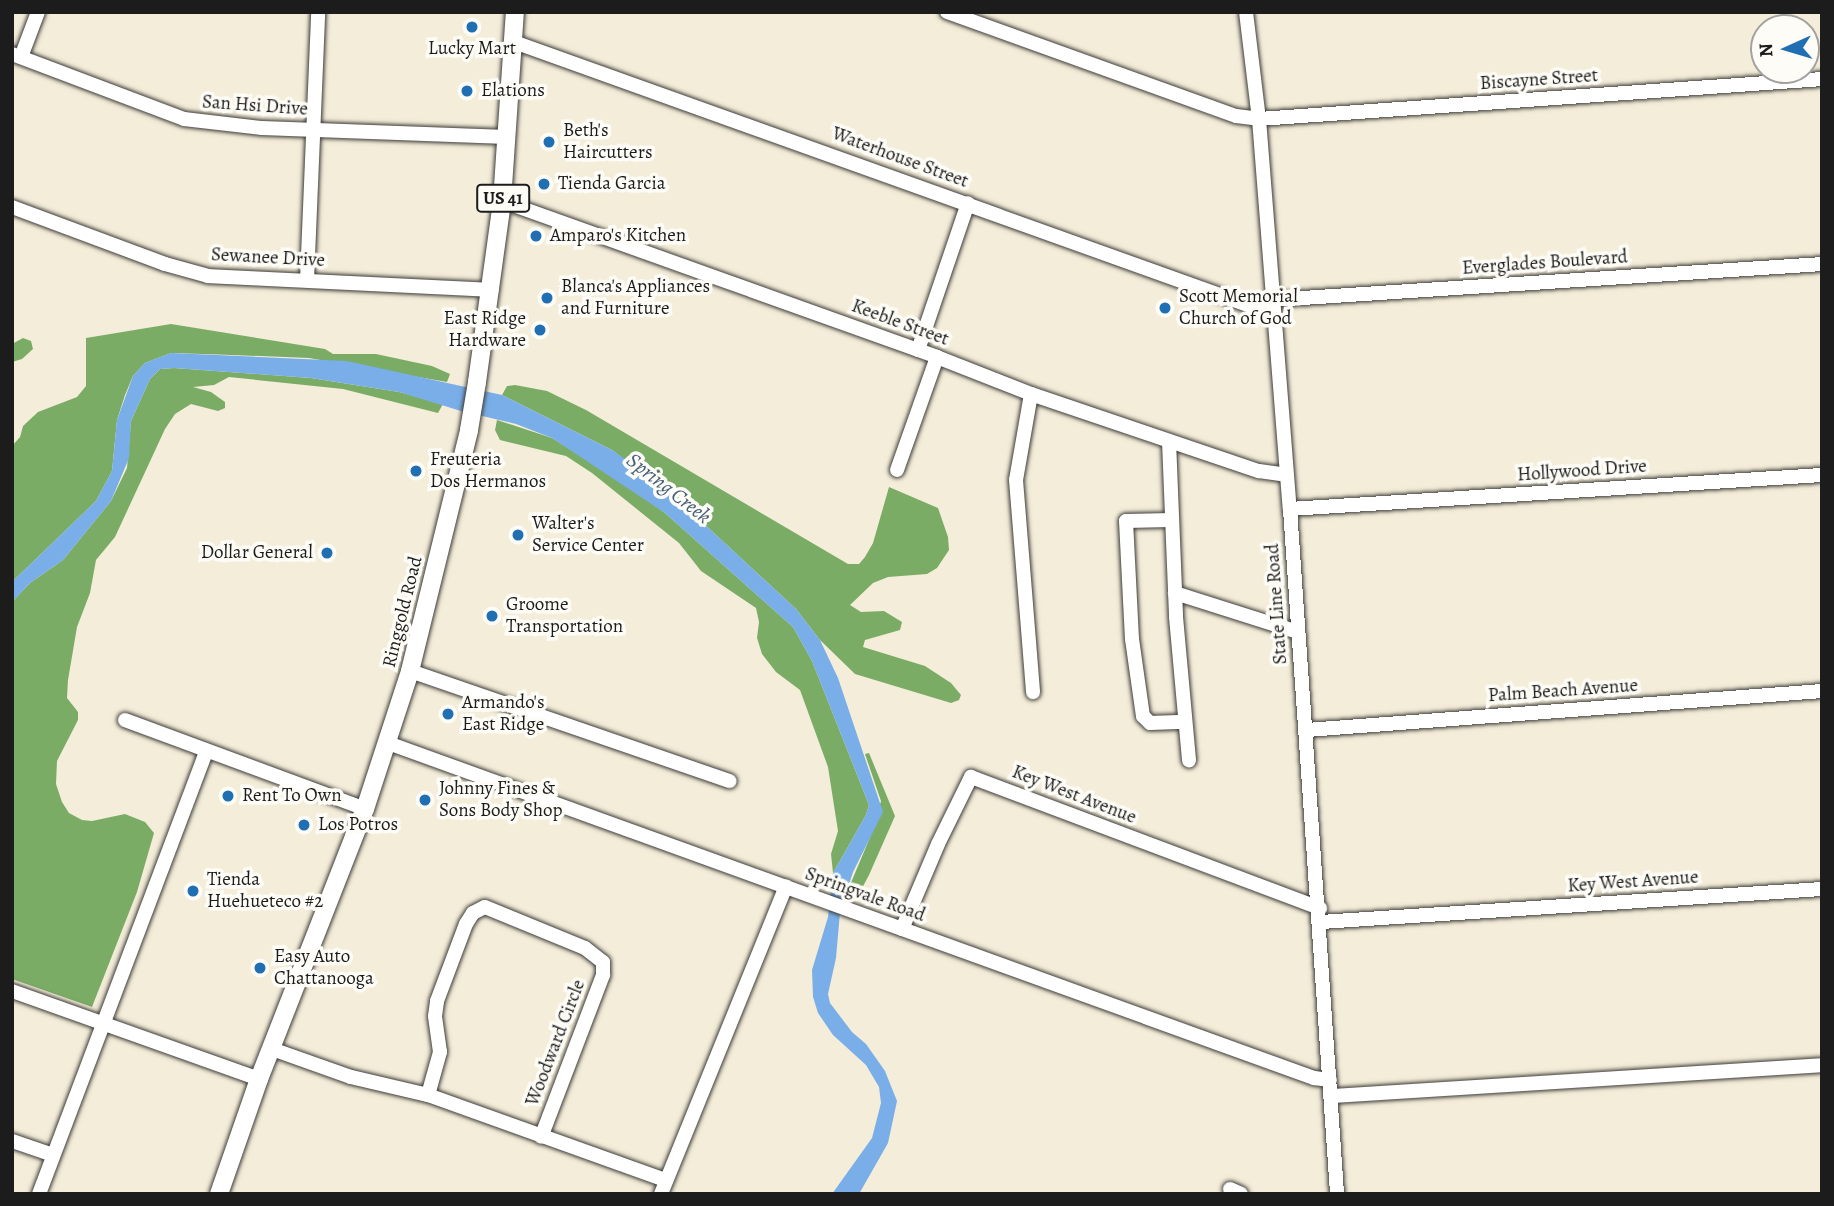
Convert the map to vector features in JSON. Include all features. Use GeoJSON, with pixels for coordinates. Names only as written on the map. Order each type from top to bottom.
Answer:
{"type":"FeatureCollection","features":[{"type":"Feature","properties":{"kind":"main road","name":"Ringgold Road"},"geometry":{"type":"LineString","coordinates":[[219,1194],[260,1079],[365,809],[410,671],[469,430],[492,290],[502,201],[514,12]]}},
{"type":"Feature","properties":{"kind":"street"},"geometry":{"type":"LineString","coordinates":[[16,55],[38,12]]}},
{"type":"Feature","properties":{"kind":"street"},"geometry":{"type":"LineString","coordinates":[[307,280],[318,12]]}},
{"type":"Feature","properties":{"kind":"street","name":"Biscayne Street"},"geometry":{"type":"LineString","coordinates":[[947,12],[1236,116],[1259,120],[1822,79]]}},
{"type":"Feature","properties":{"kind":"street","name":"State Line Road"},"geometry":{"type":"LineString","coordinates":[[1246,12],[1259,120],[1290,509],[1320,915],[1337,1194]]}},
{"type":"Feature","properties":{"kind":"street","name":"Waterhouse Street"},"geometry":{"type":"LineString","coordinates":[[514,42],[968,203],[1272,307]]}},
{"type":"Feature","properties":{"kind":"street","name":"San Hsi Drive"},"geometry":{"type":"LineString","coordinates":[[16,55],[184,119],[222,125],[312,130],[507,136]]}},
{"type":"Feature","properties":{"kind":"street","name":"Keeble Street"},"geometry":{"type":"LineString","coordinates":[[502,201],[918,350],[1031,394],[1259,471],[1286,475]]}},
{"type":"Feature","properties":{"kind":"street"},"geometry":{"type":"LineString","coordinates":[[918,350],[968,203]]}},
{"type":"Feature","properties":{"kind":"street","name":"Sewanee Drive"},"geometry":{"type":"LineString","coordinates":[[12,206],[165,264],[208,276],[492,290]]}},
{"type":"Feature","properties":{"kind":"street","name":"Everglades Boulevard"},"geometry":{"type":"LineString","coordinates":[[1272,307],[1822,264]]}},
{"type":"Feature","properties":{"kind":"street"},"geometry":{"type":"LineString","coordinates":[[897,470],[937,357]]}},
{"type":"Feature","properties":{"kind":"street"},"geometry":{"type":"LineString","coordinates":[[1031,394],[1016,480],[1033,692]]}},
{"type":"Feature","properties":{"kind":"street"},"geometry":{"type":"LineString","coordinates":[[1169,441],[1176,617],[1189,760]]}},
{"type":"Feature","properties":{"kind":"street","name":"Hollywood Drive"},"geometry":{"type":"LineString","coordinates":[[1290,509],[1822,475]]}},
{"type":"Feature","properties":{"kind":"street"},"geometry":{"type":"LineString","coordinates":[[1171,520],[1126,521],[1132,639],[1143,716],[1150,723],[1185,722]]}},
{"type":"Feature","properties":{"kind":"street"},"geometry":{"type":"LineString","coordinates":[[1175,593],[1298,632]]}},
{"type":"Feature","properties":{"kind":"street"},"geometry":{"type":"LineString","coordinates":[[1176,617],[1199,600]]}},
{"type":"Feature","properties":{"kind":"street"},"geometry":{"type":"LineString","coordinates":[[410,671],[730,781]]}},
{"type":"Feature","properties":{"kind":"street","name":"Palm Beach Avenue"},"geometry":{"type":"LineString","coordinates":[[1307,730],[1822,691]]}},
{"type":"Feature","properties":{"kind":"street"},"geometry":{"type":"LineString","coordinates":[[125,720],[365,809]]}},
{"type":"Feature","properties":{"kind":"street","name":"Springvale Road"},"geometry":{"type":"LineString","coordinates":[[388,743],[1314,1078],[1330,1080]]}},
{"type":"Feature","properties":{"kind":"street"},"geometry":{"type":"LineString","coordinates":[[39,1194],[206,751]]}},
{"type":"Feature","properties":{"kind":"street","name":"Key West Avenue"},"geometry":{"type":"LineString","coordinates":[[902,929],[938,844],[971,777],[1320,915],[1822,889]]}},
{"type":"Feature","properties":{"kind":"street"},"geometry":{"type":"LineString","coordinates":[[272,1049],[351,1077],[428,1095],[664,1187],[786,886]]}},
{"type":"Feature","properties":{"kind":"street","name":"Woodward Circle"},"geometry":{"type":"LineString","coordinates":[[428,1095],[440,1052],[435,1016],[437,1001],[466,924],[473,913],[485,907],[585,948],[603,962],[603,975],[541,1137]]}},
{"type":"Feature","properties":{"kind":"street"},"geometry":{"type":"LineString","coordinates":[[12,991],[260,1079]]}},
{"type":"Feature","properties":{"kind":"street"},"geometry":{"type":"LineString","coordinates":[[1332,1096],[1822,1065]]}},
{"type":"Feature","properties":{"kind":"street"},"geometry":{"type":"LineString","coordinates":[[12,1141],[54,1156]]}},
{"type":"Feature","properties":{"kind":"green space"},"geometry":{"type":"Polygon","coordinates":[[[171,324],[325,349],[333,354],[376,354],[432,366],[450,374],[447,382],[309,358],[232,355],[171,353],[145,363],[133,376],[125,395],[117,420],[112,471],[96,501],[12,582],[12,446],[20,437],[23,426],[38,412],[77,397],[86,386],[86,338],[171,324]]]}},
{"type":"Feature","properties":{"kind":"green space"},"geometry":{"type":"Polygon","coordinates":[[[23,338],[31,341],[33,349],[22,359],[12,362],[12,344],[23,338]]]}},
{"type":"Feature","properties":{"kind":"green space"},"geometry":{"type":"Polygon","coordinates":[[[160,369],[311,378],[399,392],[443,404],[438,413],[343,389],[229,377],[214,385],[193,387],[211,392],[225,402],[225,408],[218,411],[191,404],[175,414],[165,429],[115,537],[96,560],[90,593],[77,627],[68,680],[67,698],[78,712],[78,720],[57,761],[56,784],[69,813],[82,820],[92,821],[125,814],[145,822],[154,833],[137,892],[92,1007],[12,979],[12,602],[30,583],[63,560],[111,501],[127,468],[131,421],[150,379],[160,369]]]}},
{"type":"Feature","properties":{"kind":"green space"},"geometry":{"type":"Polygon","coordinates":[[[507,386],[547,391],[586,410],[848,564],[859,564],[873,543],[889,487],[938,508],[948,537],[949,550],[937,568],[927,574],[888,577],[873,583],[850,605],[861,612],[884,611],[902,622],[900,630],[865,640],[863,647],[925,666],[951,683],[961,695],[959,700],[951,703],[855,674],[820,640],[796,609],[675,497],[612,450],[502,395],[507,386]]]}},
{"type":"Feature","properties":{"kind":"green space"},"geometry":{"type":"Polygon","coordinates":[[[497,420],[552,438],[619,480],[665,513],[793,627],[812,661],[869,805],[833,873],[831,854],[838,831],[828,767],[800,690],[776,672],[762,654],[757,638],[759,622],[756,608],[701,571],[679,543],[592,473],[566,456],[500,440],[495,430],[497,420]]]}},
{"type":"Feature","properties":{"kind":"green space"},"geometry":{"type":"Polygon","coordinates":[[[869,753],[895,816],[869,875],[860,892],[852,899],[845,897],[871,835],[881,801],[865,754],[869,753]]]}},
{"type":"Feature","properties":{"kind":"water"},"geometry":{"type":"Polygon","coordinates":[[[171,353],[347,361],[502,395],[612,450],[639,469],[675,497],[796,609],[820,640],[838,678],[883,812],[853,872],[840,912],[836,958],[828,994],[830,1003],[852,1032],[866,1044],[885,1071],[897,1101],[888,1143],[859,1194],[832,1194],[872,1138],[881,1103],[879,1087],[866,1065],[833,1035],[818,1013],[813,997],[812,970],[828,917],[833,873],[869,805],[812,661],[793,627],[665,513],[552,438],[516,424],[399,392],[311,378],[174,368],[160,369],[150,379],[131,421],[129,458],[111,501],[63,560],[30,583],[12,602],[12,582],[96,501],[112,471],[117,420],[133,376],[145,363],[171,353]]]}},
{"type":"Feature","properties":{"kind":"place","name":"Lucky Mart"},"geometry":{"type":"Point","coordinates":[472,27]}},
{"type":"Feature","properties":{"kind":"place","name":"Elations"},"geometry":{"type":"Point","coordinates":[467,91]}},
{"type":"Feature","properties":{"kind":"place","name":"Beth's Haircutters"},"geometry":{"type":"Point","coordinates":[549,142]}},
{"type":"Feature","properties":{"kind":"place","name":"Tienda Garcia"},"geometry":{"type":"Point","coordinates":[544,184]}},
{"type":"Feature","properties":{"kind":"place","name":"Amparo's Kitchen"},"geometry":{"type":"Point","coordinates":[536,236]}},
{"type":"Feature","properties":{"kind":"place","name":"Blanca's Appliances and Furniture"},"geometry":{"type":"Point","coordinates":[547,298]}},
{"type":"Feature","properties":{"kind":"place","name":"Scott Memorial Church of God"},"geometry":{"type":"Point","coordinates":[1165,308]}},
{"type":"Feature","properties":{"kind":"place","name":"East Ridge Hardware"},"geometry":{"type":"Point","coordinates":[540,330]}},
{"type":"Feature","properties":{"kind":"place","name":"Freuteria Dos Hermanos"},"geometry":{"type":"Point","coordinates":[416,471]}},
{"type":"Feature","properties":{"kind":"place","name":"Walter's Service Center"},"geometry":{"type":"Point","coordinates":[518,535]}},
{"type":"Feature","properties":{"kind":"place","name":"Dollar General"},"geometry":{"type":"Point","coordinates":[327,553]}},
{"type":"Feature","properties":{"kind":"place","name":"Groome Transportation"},"geometry":{"type":"Point","coordinates":[492,616]}},
{"type":"Feature","properties":{"kind":"place","name":"Armando's East Ridge"},"geometry":{"type":"Point","coordinates":[448,714]}},
{"type":"Feature","properties":{"kind":"place","name":"Rent To Own"},"geometry":{"type":"Point","coordinates":[228,796]}},
{"type":"Feature","properties":{"kind":"place","name":"Johnny Fines & Sons Body Shop"},"geometry":{"type":"Point","coordinates":[425,800]}},
{"type":"Feature","properties":{"kind":"place","name":"Los Potros"},"geometry":{"type":"Point","coordinates":[304,825]}},
{"type":"Feature","properties":{"kind":"place","name":"Tienda Huehueteco #2"},"geometry":{"type":"Point","coordinates":[193,891]}},
{"type":"Feature","properties":{"kind":"place","name":"Easy Auto Chattanooga"},"geometry":{"type":"Point","coordinates":[260,968]}},
{"type":"Feature","properties":{"kind":"water label","name":"Spring Creek"},"geometry":{"type":"Point","coordinates":[669,488]}}]}
